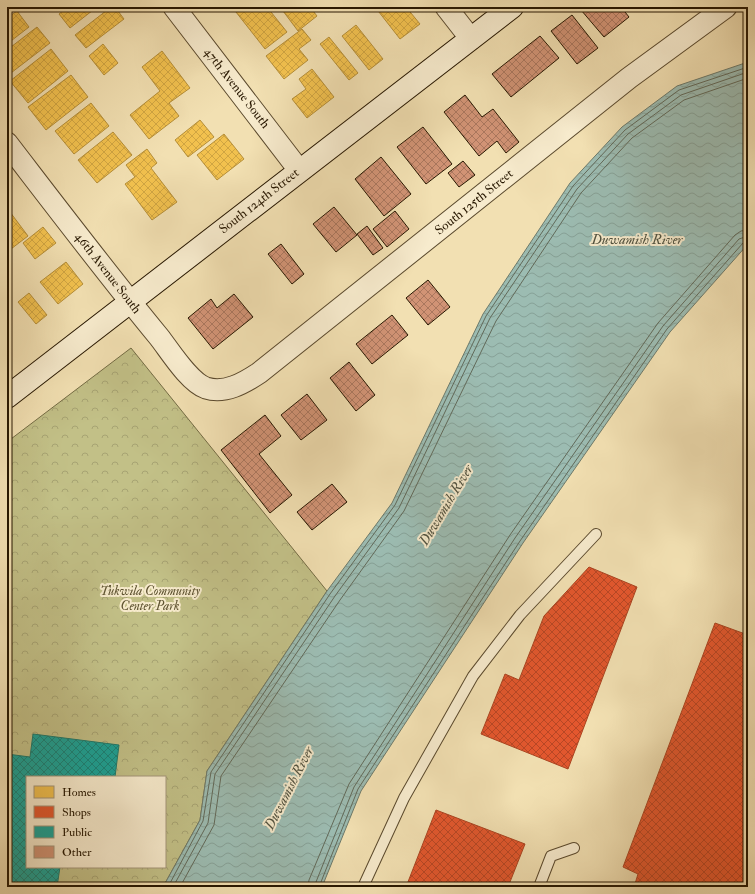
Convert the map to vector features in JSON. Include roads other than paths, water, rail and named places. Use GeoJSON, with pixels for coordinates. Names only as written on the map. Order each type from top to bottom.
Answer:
{"type":"FeatureCollection","features":[{"type":"Feature","properties":{"kind":"street","name":"47th Avenue South"},"geometry":{"type":"LineString","coordinates":[[174,7],[299,170]]}},
{"type":"Feature","properties":{"kind":"street"},"geometry":{"type":"LineString","coordinates":[[446,7],[471,39]]}},
{"type":"Feature","properties":{"kind":"street","name":"South 124th Street"},"geometry":{"type":"LineString","coordinates":[[7,397],[512,7]]}},
{"type":"Feature","properties":{"kind":"street","name":"South 125th Street"},"geometry":{"type":"LineString","coordinates":[[218,390],[232,388],[246,382],[259,373],[629,78],[726,7]]}},
{"type":"Feature","properties":{"kind":"street","name":"46th Avenue South"},"geometry":{"type":"LineString","coordinates":[[7,143],[130,302],[191,377],[206,388],[218,390]]}},
{"type":"Feature","properties":{"kind":"lane"},"geometry":{"type":"LineString","coordinates":[[363,887],[404,798],[473,676],[520,616],[596,534]]}},
{"type":"Feature","properties":{"kind":"lane"},"geometry":{"type":"LineString","coordinates":[[540,887],[551,856],[574,848]]}},
{"type":"Feature","properties":{"kind":"water","name":"Duwamish River"},"geometry":{"type":"Polygon","coordinates":[[[748,62],[748,244],[670,332],[523,543],[361,791],[322,887],[163,887],[200,820],[207,771],[327,591],[392,503],[483,314],[570,183],[622,127],[677,86],[748,62]]]}},
{"type":"Feature","properties":{"kind":"park label","name":"Tukwila Community Center Park"},"geometry":{"type":"Point","coordinates":[150,598]}}]}
